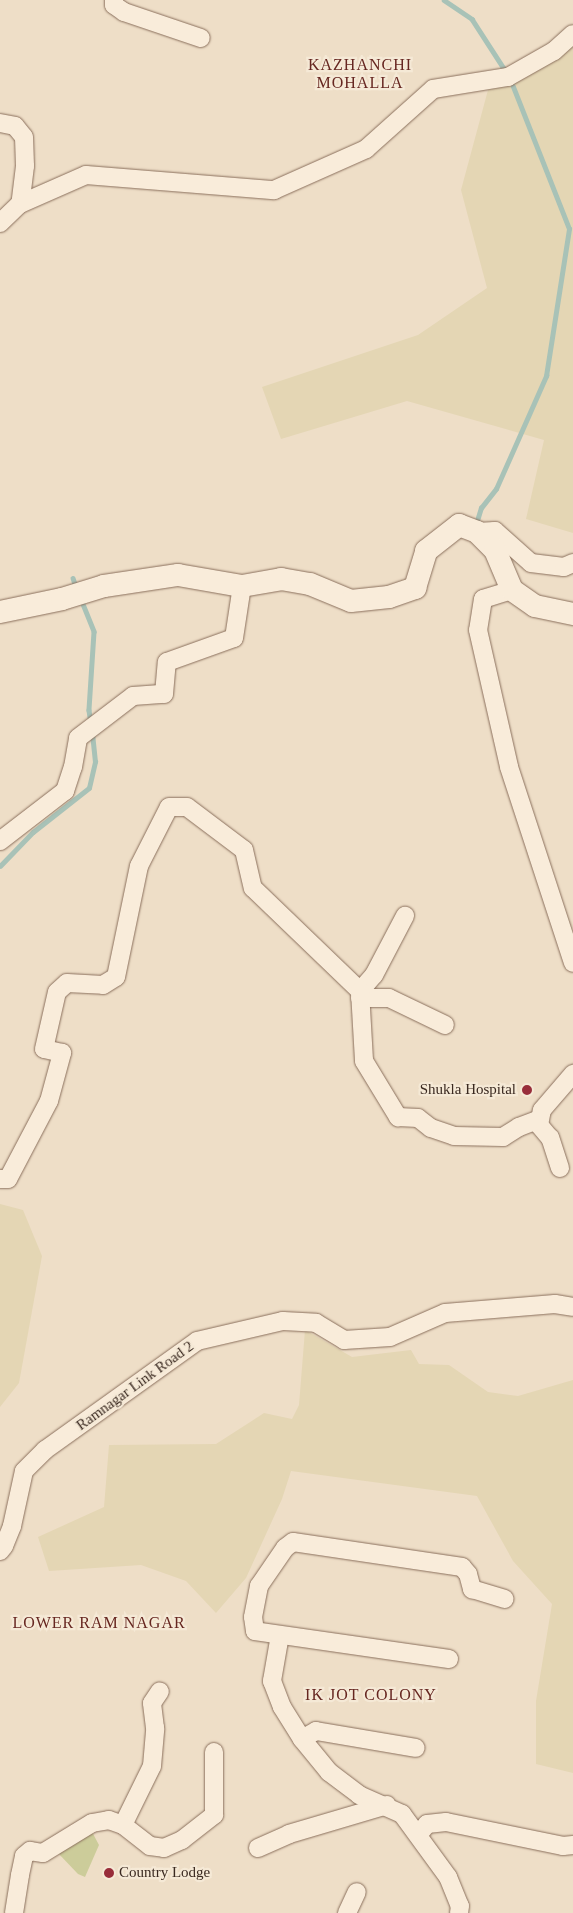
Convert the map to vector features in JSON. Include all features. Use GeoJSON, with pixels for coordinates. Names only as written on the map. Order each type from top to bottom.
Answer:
{"type":"FeatureCollection","features":[{"type":"Feature","properties":{"kind":"street"},"geometry":{"type":"LineString","coordinates":[[114,0],[114,5],[124,12],[201,38]]}},
{"type":"Feature","properties":{"kind":"street"},"geometry":{"type":"LineString","coordinates":[[0,223],[20,204],[86,175],[274,190],[366,149],[433,89],[508,77],[554,51],[573,34]]}},
{"type":"Feature","properties":{"kind":"street"},"geometry":{"type":"LineString","coordinates":[[0,124],[15,126],[24,137],[25,166],[20,204]]}},
{"type":"Feature","properties":{"kind":"street"},"geometry":{"type":"LineString","coordinates":[[0,612],[62,599],[104,586],[178,575],[242,586],[281,579],[310,584],[351,600],[389,597],[415,588],[426,552],[459,525],[477,532],[495,550],[512,590],[535,606],[573,614]]}},
{"type":"Feature","properties":{"kind":"street"},"geometry":{"type":"LineString","coordinates":[[477,532],[495,531],[530,563],[564,567],[573,563]]}},
{"type":"Feature","properties":{"kind":"street"},"geometry":{"type":"LineString","coordinates":[[0,842],[65,791],[73,767],[78,738],[133,696],[164,694],[167,662],[234,638],[242,586]]}},
{"type":"Feature","properties":{"kind":"street"},"geometry":{"type":"LineString","coordinates":[[512,590],[483,599],[478,630],[509,767],[573,964]]}},
{"type":"Feature","properties":{"kind":"street"},"geometry":{"type":"LineString","coordinates":[[0,1179],[8,1179],[49,1102],[62,1053],[44,1049],[57,992],[67,983],[103,985],[116,978],[139,866],[169,807],[187,807],[244,850],[254,888],[360,994],[389,998],[445,1024]]}},
{"type":"Feature","properties":{"kind":"street"},"geometry":{"type":"LineString","coordinates":[[405,916],[374,976],[360,994],[364,1061],[398,1118],[418,1118],[431,1128],[454,1136],[503,1137],[519,1127],[540,1120]]}},
{"type":"Feature","properties":{"kind":"street"},"geometry":{"type":"LineString","coordinates":[[560,1168],[550,1138],[539,1125],[542,1110],[573,1074]]}},
{"type":"Feature","properties":{"kind":"street","name":"Ramnagar Link Road 2"},"geometry":{"type":"LineString","coordinates":[[0,1551],[12,1526],[24,1471],[45,1450],[197,1341],[283,1321],[316,1323],[344,1340],[390,1337],[445,1313],[555,1304],[573,1307]]}},
{"type":"Feature","properties":{"kind":"street"},"geometry":{"type":"LineString","coordinates":[[449,1659],[255,1631],[253,1617],[259,1586],[285,1548],[294,1542],[462,1567],[468,1574],[472,1589],[504,1599]]}},
{"type":"Feature","properties":{"kind":"street"},"geometry":{"type":"LineString","coordinates":[[280,1635],[272,1680],[282,1707],[302,1740],[337,1778],[359,1795],[386,1805],[402,1814],[419,1834],[448,1877],[460,1906],[459,1913]]}},
{"type":"Feature","properties":{"kind":"street"},"geometry":{"type":"LineString","coordinates":[[123,1825],[152,1766],[155,1728],[152,1703],[160,1691]]}},
{"type":"Feature","properties":{"kind":"street"},"geometry":{"type":"LineString","coordinates":[[302,1740],[316,1731],[416,1748]]}},
{"type":"Feature","properties":{"kind":"street"},"geometry":{"type":"LineString","coordinates":[[14,1913],[24,1856],[30,1851],[43,1853],[92,1823],[109,1820],[123,1825],[150,1846],[164,1848],[182,1840],[214,1815],[214,1752]]}},
{"type":"Feature","properties":{"kind":"street"},"geometry":{"type":"LineString","coordinates":[[258,1848],[289,1834],[386,1805]]}},
{"type":"Feature","properties":{"kind":"street"},"geometry":{"type":"LineString","coordinates":[[419,1834],[427,1824],[446,1822],[563,1846],[573,1845]]}},
{"type":"Feature","properties":{"kind":"street"},"geometry":{"type":"LineString","coordinates":[[347,1913],[357,1892]]}},
{"type":"Feature","properties":{"kind":"shaded area"},"geometry":{"type":"Polygon","coordinates":[[[573,25],[573,533],[526,519],[544,440],[407,401],[281,439],[262,387],[418,335],[487,288],[461,190],[488,90],[573,25]]]}},
{"type":"Feature","properties":{"kind":"shaded area"},"geometry":{"type":"Polygon","coordinates":[[[0,1204],[23,1210],[42,1256],[19,1383],[0,1407],[0,1204]]]}},
{"type":"Feature","properties":{"kind":"shaded area"},"geometry":{"type":"Polygon","coordinates":[[[305,1330],[352,1357],[411,1350],[419,1364],[449,1365],[488,1392],[518,1396],[573,1380],[573,1773],[536,1764],[536,1701],[552,1604],[513,1561],[477,1496],[291,1471],[282,1499],[246,1578],[216,1613],[186,1581],[141,1565],[49,1571],[38,1537],[104,1507],[109,1445],[216,1444],[264,1413],[292,1419],[299,1405],[305,1330]]]}},
{"type":"Feature","properties":{"kind":"green space"},"geometry":{"type":"Polygon","coordinates":[[[91,1830],[99,1845],[85,1877],[78,1874],[57,1852],[91,1830]]]}},
{"type":"Feature","properties":{"kind":"waterway"},"geometry":{"type":"LineString","coordinates":[[444,0],[472,19],[505,70]]}},
{"type":"Feature","properties":{"kind":"waterway"},"geometry":{"type":"LineString","coordinates":[[476,524],[481,508],[496,489],[546,376],[569,229],[513,87]]}},
{"type":"Feature","properties":{"kind":"waterway"},"geometry":{"type":"LineString","coordinates":[[73,578],[76,587]]}},
{"type":"Feature","properties":{"kind":"waterway"},"geometry":{"type":"LineString","coordinates":[[81,599],[94,632],[89,710],[91,724]]}},
{"type":"Feature","properties":{"kind":"waterway"},"geometry":{"type":"LineString","coordinates":[[0,866],[33,832],[89,788],[95,762],[92,734]]}},
{"type":"Feature","properties":{"kind":"place","name":"Shukla Hospital"},"geometry":{"type":"Point","coordinates":[527,1090]}},
{"type":"Feature","properties":{"kind":"place","name":"Country Lodge"},"geometry":{"type":"Point","coordinates":[109,1873]}},
{"type":"Feature","properties":{"kind":"district","name":"KAZHANCHI MOHALLA"},"geometry":{"type":"Point","coordinates":[360,74]}},
{"type":"Feature","properties":{"kind":"district","name":"LOWER RAM NAGAR"},"geometry":{"type":"Point","coordinates":[99,1623]}},
{"type":"Feature","properties":{"kind":"district","name":"IK JOT COLONY"},"geometry":{"type":"Point","coordinates":[371,1695]}}]}
